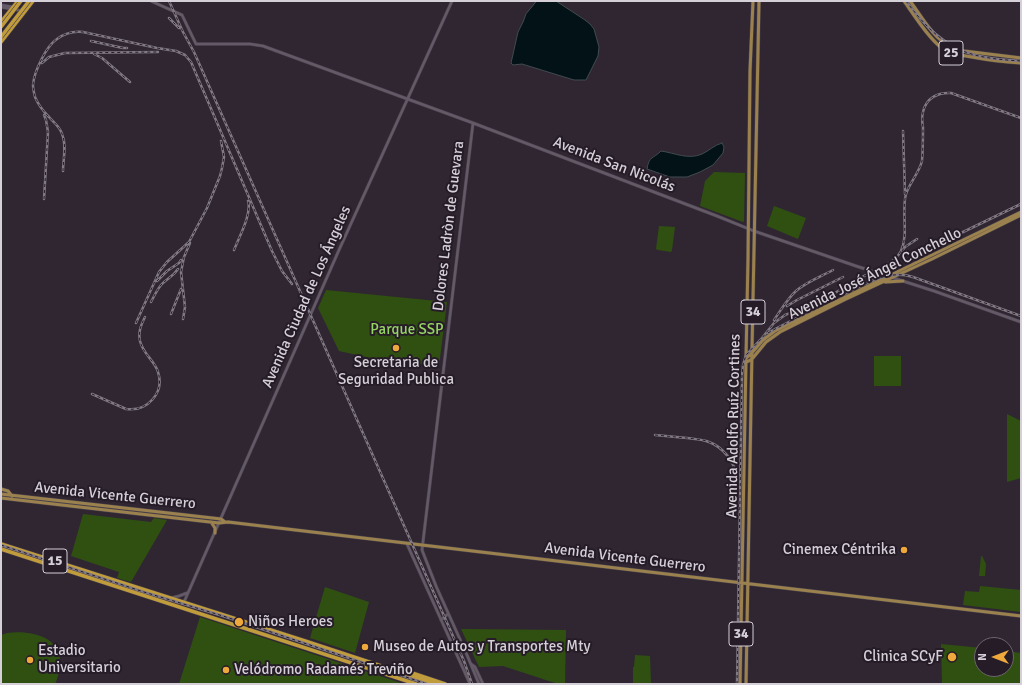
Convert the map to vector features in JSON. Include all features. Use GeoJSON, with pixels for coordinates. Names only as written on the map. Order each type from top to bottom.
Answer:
{"type":"FeatureCollection","features":[{"type":"Feature","properties":{"kind":"highway"},"geometry":{"type":"LineString","coordinates":[[1,22],[18,1]]}},
{"type":"Feature","properties":{"kind":"highway"},"geometry":{"type":"LineString","coordinates":[[1,27],[21,1]]}},
{"type":"Feature","properties":{"kind":"highway"},"geometry":{"type":"LineString","coordinates":[[1,37],[29,1]]}},
{"type":"Feature","properties":{"kind":"highway"},"geometry":{"type":"LineString","coordinates":[[1,42],[33,1]]}},
{"type":"Feature","properties":{"kind":"highway"},"geometry":{"type":"LineString","coordinates":[[12,9],[16,19],[15,25]]}},
{"type":"Feature","properties":{"kind":"highway"},"geometry":{"type":"LineString","coordinates":[[7,15],[12,18],[15,25]]}},
{"type":"Feature","properties":{"kind":"highway","name":"15"},"geometry":{"type":"LineString","coordinates":[[1,544],[436,684]]}},
{"type":"Feature","properties":{"kind":"highway","name":"15"},"geometry":{"type":"LineString","coordinates":[[1,549],[416,684]]}},
{"type":"Feature","properties":{"kind":"highway"},"geometry":{"type":"LineString","coordinates":[[65,570],[84,571]]}},
{"type":"Feature","properties":{"kind":"highway"},"geometry":{"type":"LineString","coordinates":[[178,601],[190,610]]}},
{"type":"Feature","properties":{"kind":"highway"},"geometry":{"type":"LineString","coordinates":[[271,630],[278,639]]}},
{"type":"Feature","properties":{"kind":"highway"},"geometry":{"type":"LineString","coordinates":[[382,666],[392,667],[445,684]]}},
{"type":"Feature","properties":{"kind":"highway"},"geometry":{"type":"LineString","coordinates":[[369,669],[408,684]]}},
{"type":"Feature","properties":{"kind":"main road","name":"Avenida Adolfo Ruíz Cortines"},"geometry":{"type":"LineString","coordinates":[[740,684],[749,229],[750,93],[753,1]]}},
{"type":"Feature","properties":{"kind":"main road","name":"Avenida Adolfo Ruíz Cortines"},"geometry":{"type":"LineString","coordinates":[[746,684],[759,1]]}},
{"type":"Feature","properties":{"kind":"main road","name":"25"},"geometry":{"type":"LineString","coordinates":[[904,1],[934,40],[948,52],[983,59],[1021,63]]}},
{"type":"Feature","properties":{"kind":"main road","name":"25"},"geometry":{"type":"LineString","coordinates":[[910,1],[936,36],[948,46],[958,50],[1021,58]]}},
{"type":"Feature","properties":{"kind":"main road","name":"Avenida José Ángel Conchello"},"geometry":{"type":"LineString","coordinates":[[746,360],[763,340],[775,331],[1021,214]]}},
{"type":"Feature","properties":{"kind":"main road","name":"Avenida José Ángel Conchello"},"geometry":{"type":"LineString","coordinates":[[746,360],[752,359],[766,342],[776,334],[1021,214]]}},
{"type":"Feature","properties":{"kind":"main road"},"geometry":{"type":"LineString","coordinates":[[882,282],[903,281]]}},
{"type":"Feature","properties":{"kind":"main road"},"geometry":{"type":"LineString","coordinates":[[747,320],[750,322],[753,321]]}},
{"type":"Feature","properties":{"kind":"main road"},"geometry":{"type":"LineString","coordinates":[[745,382],[749,380],[752,382]]}},
{"type":"Feature","properties":{"kind":"main road"},"geometry":{"type":"LineString","coordinates":[[1,489],[6,490],[12,496]]}},
{"type":"Feature","properties":{"kind":"main road","name":"Avenida Vicente Guerrero"},"geometry":{"type":"LineString","coordinates":[[1,494],[422,546],[1021,616]]}},
{"type":"Feature","properties":{"kind":"main road","name":"Avenida Vicente Guerrero"},"geometry":{"type":"LineString","coordinates":[[1,498],[210,522],[220,521]]}},
{"type":"Feature","properties":{"kind":"main road"},"geometry":{"type":"LineString","coordinates":[[210,522],[215,528],[215,533]]}},
{"type":"Feature","properties":{"kind":"street","name":"Avenida San Nicolás"},"geometry":{"type":"LineString","coordinates":[[151,1],[182,15],[196,44],[250,44],[263,46],[472,123],[754,231],[856,266],[934,290],[1021,322]]}},
{"type":"Feature","properties":{"kind":"street","name":"Avenida Ciudad de Los Ángeles"},"geometry":{"type":"LineString","coordinates":[[184,603],[407,99],[452,1]]}},
{"type":"Feature","properties":{"kind":"street"},"geometry":{"type":"LineString","coordinates":[[910,1],[910,9]]}},
{"type":"Feature","properties":{"kind":"street"},"geometry":{"type":"LineString","coordinates":[[1,6],[25,11]]}},
{"type":"Feature","properties":{"kind":"street","name":"Dolores Ladròn de Guevara"},"geometry":{"type":"LineString","coordinates":[[422,546],[472,123]]}},
{"type":"Feature","properties":{"kind":"street"},"geometry":{"type":"LineString","coordinates":[[407,544],[470,684]]}},
{"type":"Feature","properties":{"kind":"street"},"geometry":{"type":"LineString","coordinates":[[422,546],[423,555],[479,684]]}},
{"type":"Feature","properties":{"kind":"street"},"geometry":{"type":"LineString","coordinates":[[169,598],[188,593]]}},
{"type":"Feature","properties":{"kind":"street"},"geometry":{"type":"LineString","coordinates":[[441,620],[448,614]]}},
{"type":"Feature","properties":{"kind":"street"},"geometry":{"type":"LineString","coordinates":[[471,664],[475,667],[482,684]]}},
{"type":"Feature","properties":{"kind":"green space"},"geometry":{"type":"Polygon","coordinates":[[[714,172],[745,173],[743,222],[700,206],[705,181],[714,172]]]}},
{"type":"Feature","properties":{"kind":"green space"},"geometry":{"type":"Polygon","coordinates":[[[774,206],[806,218],[798,239],[767,226],[774,206]]]}},
{"type":"Feature","properties":{"kind":"green space"},"geometry":{"type":"Polygon","coordinates":[[[659,226],[675,227],[671,252],[656,249],[659,226]]]}},
{"type":"Feature","properties":{"kind":"green space","name":"Parque SSP"},"geometry":{"type":"Polygon","coordinates":[[[326,290],[447,302],[439,366],[366,357],[339,351],[318,308],[326,290]]]}},
{"type":"Feature","properties":{"kind":"green space"},"geometry":{"type":"Polygon","coordinates":[[[874,356],[901,356],[901,386],[874,386],[874,356]]]}},
{"type":"Feature","properties":{"kind":"green space"},"geometry":{"type":"Polygon","coordinates":[[[1007,414],[1021,421],[1021,478],[1007,482],[1007,414]]]}},
{"type":"Feature","properties":{"kind":"green space"},"geometry":{"type":"Polygon","coordinates":[[[83,514],[151,522],[154,518],[167,520],[131,582],[117,578],[119,572],[71,556],[83,514]]]}},
{"type":"Feature","properties":{"kind":"green space"},"geometry":{"type":"Polygon","coordinates":[[[981,556],[986,564],[985,576],[979,576],[981,556]]]}},
{"type":"Feature","properties":{"kind":"green space"},"geometry":{"type":"Polygon","coordinates":[[[980,586],[1021,590],[1021,612],[963,605],[965,591],[979,592],[980,586]]]}},
{"type":"Feature","properties":{"kind":"green space"},"geometry":{"type":"Polygon","coordinates":[[[325,587],[369,602],[355,653],[310,638],[325,587]]]}},
{"type":"Feature","properties":{"kind":"green space"},"geometry":{"type":"Polygon","coordinates":[[[200,617],[404,684],[179,684],[200,617]]]}},
{"type":"Feature","properties":{"kind":"green space"},"geometry":{"type":"Polygon","coordinates":[[[461,629],[566,630],[565,684],[558,684],[503,666],[479,667],[461,629]]]}},
{"type":"Feature","properties":{"kind":"green space","name":"Estadio Universitario"},"geometry":{"type":"Polygon","coordinates":[[[16,632],[35,634],[51,642],[60,656],[60,666],[55,684],[1,684],[1,635],[16,632]]]}},
{"type":"Feature","properties":{"kind":"green space"},"geometry":{"type":"Polygon","coordinates":[[[941,644],[974,647],[974,677],[1014,677],[1014,652],[1021,653],[1021,684],[942,684],[941,644]]]}},
{"type":"Feature","properties":{"kind":"green space"},"geometry":{"type":"Polygon","coordinates":[[[635,655],[650,656],[651,684],[633,684],[635,655]]]}},
{"type":"Feature","properties":{"kind":"shaded area"},"geometry":{"type":"Polygon","coordinates":[[[537,1],[556,1],[585,20],[594,29],[599,47],[598,56],[586,80],[574,80],[522,64],[513,65],[511,63],[518,32],[526,14],[537,1]]]}},
{"type":"Feature","properties":{"kind":"shaded area"},"geometry":{"type":"Polygon","coordinates":[[[722,143],[724,147],[723,153],[713,165],[687,177],[670,177],[647,169],[650,160],[661,151],[682,156],[697,156],[722,143]]]}},
{"type":"Feature","properties":{"kind":"railway"},"geometry":{"type":"LineString","coordinates":[[169,1],[194,52],[464,661],[472,684]]}},
{"type":"Feature","properties":{"kind":"railway"},"geometry":{"type":"LineString","coordinates":[[906,1],[928,27],[944,41],[954,47],[975,55],[1021,61]]}},
{"type":"Feature","properties":{"kind":"railway"},"geometry":{"type":"LineString","coordinates":[[169,18],[179,28]]}},
{"type":"Feature","properties":{"kind":"railway"},"geometry":{"type":"LineString","coordinates":[[63,171],[65,148],[62,134],[38,102],[35,97],[33,86],[38,67],[45,53],[53,42],[66,34],[83,32],[176,51],[185,55],[191,62],[272,251],[282,271],[292,284]]}},
{"type":"Feature","properties":{"kind":"railway"},"geometry":{"type":"LineString","coordinates":[[91,41],[127,48]]}},
{"type":"Feature","properties":{"kind":"railway"},"geometry":{"type":"LineString","coordinates":[[42,63],[49,57],[65,53],[158,52]]}},
{"type":"Feature","properties":{"kind":"railway"},"geometry":{"type":"LineString","coordinates":[[94,54],[102,58],[130,82]]}},
{"type":"Feature","properties":{"kind":"railway"},"geometry":{"type":"LineString","coordinates":[[737,684],[742,375],[746,355],[774,323],[785,315],[834,294],[854,281],[881,268],[898,256],[903,244],[905,230],[904,208],[906,194],[919,170],[922,161],[922,115],[927,103],[933,97],[951,93],[1021,118]]}},
{"type":"Feature","properties":{"kind":"railway"},"geometry":{"type":"LineString","coordinates":[[44,115],[48,132],[44,199]]}},
{"type":"Feature","properties":{"kind":"railway"},"geometry":{"type":"LineString","coordinates":[[903,131],[905,194]]}},
{"type":"Feature","properties":{"kind":"railway"},"geometry":{"type":"LineString","coordinates":[[136,323],[159,272],[167,262],[189,242],[207,208],[222,168],[224,157],[221,141]]}},
{"type":"Feature","properties":{"kind":"railway"},"geometry":{"type":"LineString","coordinates":[[234,250],[247,219],[249,206],[248,201]]}},
{"type":"Feature","properties":{"kind":"railway"},"geometry":{"type":"LineString","coordinates":[[909,254],[932,247],[1021,204]]}},
{"type":"Feature","properties":{"kind":"railway"},"geometry":{"type":"LineString","coordinates":[[902,251],[905,247],[917,239]]}},
{"type":"Feature","properties":{"kind":"railway"},"geometry":{"type":"LineString","coordinates":[[183,319],[185,307],[181,272],[184,257],[190,243]]}},
{"type":"Feature","properties":{"kind":"railway"},"geometry":{"type":"LineString","coordinates":[[157,281],[181,260]]}},
{"type":"Feature","properties":{"kind":"railway"},"geometry":{"type":"LineString","coordinates":[[151,302],[161,285],[178,269]]}},
{"type":"Feature","properties":{"kind":"railway"},"geometry":{"type":"LineString","coordinates":[[774,320],[796,291],[809,282],[833,270]]}},
{"type":"Feature","properties":{"kind":"railway"},"geometry":{"type":"LineString","coordinates":[[843,295],[868,282],[886,276],[904,275],[1021,316]]}},
{"type":"Feature","properties":{"kind":"railway"},"geometry":{"type":"LineString","coordinates":[[787,306],[843,277]]}},
{"type":"Feature","properties":{"kind":"railway"},"geometry":{"type":"LineString","coordinates":[[171,314],[181,289]]}},
{"type":"Feature","properties":{"kind":"railway"},"geometry":{"type":"LineString","coordinates":[[768,333],[818,307]]}},
{"type":"Feature","properties":{"kind":"railway"},"geometry":{"type":"LineString","coordinates":[[92,394],[126,409],[141,407],[152,400],[159,387],[159,380],[158,372],[144,350],[139,338],[140,329],[145,317]]}},
{"type":"Feature","properties":{"kind":"railway"},"geometry":{"type":"LineString","coordinates":[[655,435],[701,440],[714,444],[728,456],[734,466],[737,478]]}},
{"type":"Feature","properties":{"kind":"railway"},"geometry":{"type":"LineString","coordinates":[[1,545],[144,592],[223,616],[427,684]]}},
{"type":"Feature","properties":{"kind":"place","name":"Secretaria de Seguridad Publica"},"geometry":{"type":"Point","coordinates":[396,348]}},
{"type":"Feature","properties":{"kind":"place","name":"Cinemex Céntrika"},"geometry":{"type":"Point","coordinates":[904,550]}},
{"type":"Feature","properties":{"kind":"place","name":"Niños Heroes"},"geometry":{"type":"Point","coordinates":[239,622]}},
{"type":"Feature","properties":{"kind":"place","name":"Museo de Autos y Transportes Mty"},"geometry":{"type":"Point","coordinates":[365,647]}},
{"type":"Feature","properties":{"kind":"place","name":"Clinica SCyF"},"geometry":{"type":"Point","coordinates":[952,657]}},
{"type":"Feature","properties":{"kind":"place","name":"Estadio Universitario"},"geometry":{"type":"Point","coordinates":[30,660]}},
{"type":"Feature","properties":{"kind":"place","name":"Velódromo Radamés Treviño"},"geometry":{"type":"Point","coordinates":[226,670]}}]}
